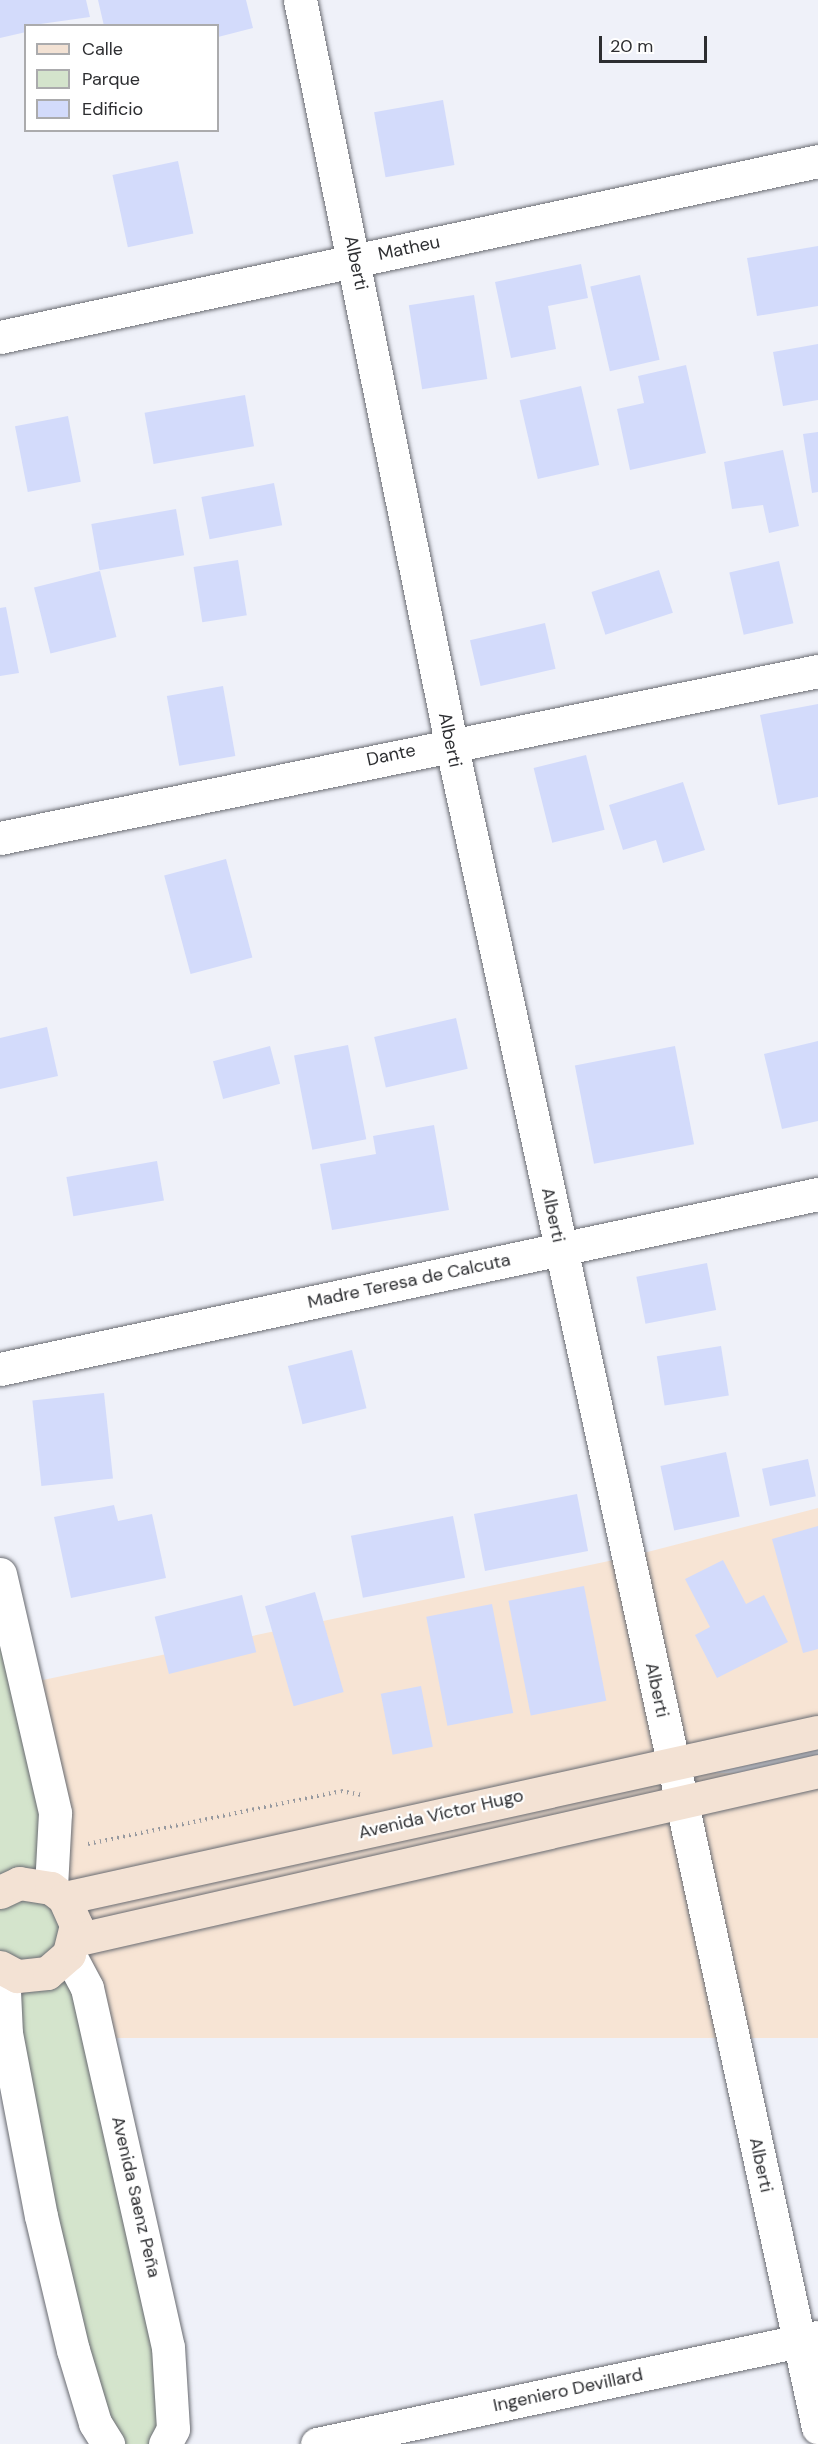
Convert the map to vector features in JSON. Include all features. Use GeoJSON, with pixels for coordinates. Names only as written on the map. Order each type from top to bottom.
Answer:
{"type":"FeatureCollection","features":[{"type":"Feature","properties":{"kind":"main road","name":"Avenida Víctor Hugo"},"geometry":{"type":"LineString","coordinates":[[0,1892],[19,1882],[58,1893],[818,1732]]}},
{"type":"Feature","properties":{"kind":"main road"},"geometry":{"type":"LineString","coordinates":[[2,1969],[17,1976],[47,1973],[72,1947],[681,1800],[818,1771]]}},
{"type":"Feature","properties":{"kind":"main road"},"geometry":{"type":"LineString","coordinates":[[58,1893],[74,1918],[72,1947]]}},
{"type":"Feature","properties":{"kind":"street","name":"Alberti"},"geometry":{"type":"LineString","coordinates":[[300,0],[356,260],[451,743],[560,1249],[672,1762],[808,2339],[818,2427]]}},
{"type":"Feature","properties":{"kind":"street","name":"Matheu"},"geometry":{"type":"LineString","coordinates":[[0,337],[818,161]]}},
{"type":"Feature","properties":{"kind":"street","name":"Dante"},"geometry":{"type":"LineString","coordinates":[[0,838],[451,743],[818,671]]}},
{"type":"Feature","properties":{"kind":"street","name":"Madre Teresa de Calcuta"},"geometry":{"type":"LineString","coordinates":[[0,1369],[818,1194]]}},
{"type":"Feature","properties":{"kind":"street"},"geometry":{"type":"LineString","coordinates":[[0,1574],[55,1813],[58,1893]]}},
{"type":"Feature","properties":{"kind":"street","name":"Avenida Saenz Peña"},"geometry":{"type":"LineString","coordinates":[[72,1947],[87,1988],[162,2314],[173,2429],[165,2444]]}},
{"type":"Feature","properties":{"kind":"street"},"geometry":{"type":"LineString","coordinates":[[2,1969],[6,2033],[41,2216],[79,2370],[95,2423],[108,2444]]}},
{"type":"Feature","properties":{"kind":"street","name":"Ingeniero Devillard"},"geometry":{"type":"LineString","coordinates":[[317,2444],[808,2339]]}},
{"type":"Feature","properties":{"kind":"shaded area"},"geometry":{"type":"Polygon","coordinates":[[[818,1508],[818,1732],[0,1906],[0,1689],[628,1557],[818,1508]]]}},
{"type":"Feature","properties":{"kind":"shaded area"},"geometry":{"type":"Polygon","coordinates":[[[0,1773],[818,1773],[818,2038],[0,2038],[0,1773]]]}},
{"type":"Feature","properties":{"kind":"green space"},"geometry":{"type":"Polygon","coordinates":[[[0,1574],[64,1898],[142,2215],[165,2444],[108,2444],[0,2003],[0,1574]]]}},
{"type":"Feature","properties":{"kind":"building"},"geometry":{"type":"Polygon","coordinates":[[[0,0],[86,0],[90,17],[24,24],[24,32],[0,38],[0,0]]]}},
{"type":"Feature","properties":{"kind":"building"},"geometry":{"type":"Polygon","coordinates":[[[98,0],[246,0],[253,28],[219,37],[219,24],[104,24],[98,0]]]}},
{"type":"Feature","properties":{"kind":"building"},"geometry":{"type":"Polygon","coordinates":[[[443,100],[454,165],[386,177],[374,112],[443,100]]]}},
{"type":"Feature","properties":{"kind":"building"},"geometry":{"type":"Polygon","coordinates":[[[178,161],[193,233],[128,247],[112,175],[178,161]]]}},
{"type":"Feature","properties":{"kind":"building"},"geometry":{"type":"Polygon","coordinates":[[[818,246],[818,306],[757,316],[747,258],[818,246]]]}},
{"type":"Feature","properties":{"kind":"building"},"geometry":{"type":"Polygon","coordinates":[[[581,264],[588,298],[548,306],[556,349],[511,358],[495,282],[581,264]]]}},
{"type":"Feature","properties":{"kind":"building"},"geometry":{"type":"Polygon","coordinates":[[[640,275],[660,360],[610,371],[590,286],[640,275]]]}},
{"type":"Feature","properties":{"kind":"building"},"geometry":{"type":"Polygon","coordinates":[[[474,295],[487,379],[422,389],[409,305],[474,295]]]}},
{"type":"Feature","properties":{"kind":"building"},"geometry":{"type":"Polygon","coordinates":[[[818,344],[818,400],[783,406],[773,352],[818,344]]]}},
{"type":"Feature","properties":{"kind":"building"},"geometry":{"type":"Polygon","coordinates":[[[686,365],[706,453],[630,470],[617,409],[644,403],[638,376],[686,365]]]}},
{"type":"Feature","properties":{"kind":"building"},"geometry":{"type":"Polygon","coordinates":[[[581,386],[599,465],[538,479],[520,400],[581,386]]]}},
{"type":"Feature","properties":{"kind":"building"},"geometry":{"type":"Polygon","coordinates":[[[245,395],[254,446],[154,464],[145,413],[245,395]]]}},
{"type":"Feature","properties":{"kind":"building"},"geometry":{"type":"Polygon","coordinates":[[[68,416],[81,482],[28,492],[15,426],[68,416]]]}},
{"type":"Feature","properties":{"kind":"building"},"geometry":{"type":"Polygon","coordinates":[[[818,432],[818,492],[812,493],[803,434],[818,432]]]}},
{"type":"Feature","properties":{"kind":"building"},"geometry":{"type":"Polygon","coordinates":[[[783,450],[799,526],[769,533],[763,505],[732,509],[724,462],[783,450]]]}},
{"type":"Feature","properties":{"kind":"building"},"geometry":{"type":"Polygon","coordinates":[[[274,483],[282,525],[210,539],[201,497],[274,483]]]}},
{"type":"Feature","properties":{"kind":"building"},"geometry":{"type":"Polygon","coordinates":[[[176,509],[184,555],[99,570],[91,524],[176,509]]]}},
{"type":"Feature","properties":{"kind":"building"},"geometry":{"type":"Polygon","coordinates":[[[238,560],[247,615],[202,622],[194,567],[238,560]]]}},
{"type":"Feature","properties":{"kind":"building"},"geometry":{"type":"Polygon","coordinates":[[[779,561],[793,623],[744,635],[729,572],[779,561]]]}},
{"type":"Feature","properties":{"kind":"building"},"geometry":{"type":"Polygon","coordinates":[[[659,570],[673,613],[605,635],[591,592],[659,570]]]}},
{"type":"Feature","properties":{"kind":"building"},"geometry":{"type":"Polygon","coordinates":[[[100,571],[116,637],[50,653],[34,587],[100,571]]]}},
{"type":"Feature","properties":{"kind":"building"},"geometry":{"type":"Polygon","coordinates":[[[6,607],[19,673],[0,676],[0,608],[6,607]]]}},
{"type":"Feature","properties":{"kind":"building"},"geometry":{"type":"Polygon","coordinates":[[[545,623],[556,669],[481,686],[470,640],[545,623]]]}},
{"type":"Feature","properties":{"kind":"building"},"geometry":{"type":"Polygon","coordinates":[[[223,686],[235,756],[179,766],[167,696],[223,686]]]}},
{"type":"Feature","properties":{"kind":"building"},"geometry":{"type":"Polygon","coordinates":[[[818,704],[818,797],[778,805],[760,715],[818,704]]]}},
{"type":"Feature","properties":{"kind":"building"},"geometry":{"type":"Polygon","coordinates":[[[586,755],[605,830],[552,843],[534,768],[586,755]]]}},
{"type":"Feature","properties":{"kind":"building"},"geometry":{"type":"Polygon","coordinates":[[[683,782],[705,850],[663,863],[656,840],[623,850],[609,805],[683,782]]]}},
{"type":"Feature","properties":{"kind":"building"},"geometry":{"type":"Polygon","coordinates":[[[226,859],[252,958],[191,974],[164,876],[226,859]]]}},
{"type":"Feature","properties":{"kind":"building"},"geometry":{"type":"Polygon","coordinates":[[[456,1018],[468,1069],[386,1088],[374,1037],[456,1018]]]}},
{"type":"Feature","properties":{"kind":"building"},"geometry":{"type":"Polygon","coordinates":[[[47,1027],[58,1076],[0,1089],[0,1038],[47,1027]]]}},
{"type":"Feature","properties":{"kind":"building"},"geometry":{"type":"Polygon","coordinates":[[[818,1041],[818,1121],[782,1129],[764,1054],[818,1041]]]}},
{"type":"Feature","properties":{"kind":"building"},"geometry":{"type":"Polygon","coordinates":[[[348,1045],[366,1139],[312,1150],[294,1055],[348,1045]]]}},
{"type":"Feature","properties":{"kind":"building"},"geometry":{"type":"Polygon","coordinates":[[[270,1046],[280,1084],[223,1099],[213,1061],[270,1046]]]}},
{"type":"Feature","properties":{"kind":"building"},"geometry":{"type":"Polygon","coordinates":[[[675,1046],[694,1144],[594,1164],[575,1065],[675,1046]]]}},
{"type":"Feature","properties":{"kind":"building"},"geometry":{"type":"Polygon","coordinates":[[[434,1125],[449,1210],[332,1230],[320,1164],[376,1154],[373,1136],[434,1125]]]}},
{"type":"Feature","properties":{"kind":"building"},"geometry":{"type":"Polygon","coordinates":[[[157,1161],[164,1200],[73,1216],[66,1177],[157,1161]]]}},
{"type":"Feature","properties":{"kind":"building"},"geometry":{"type":"Polygon","coordinates":[[[707,1263],[716,1310],[645,1324],[636,1277],[707,1263]]]}},
{"type":"Feature","properties":{"kind":"building"},"geometry":{"type":"Polygon","coordinates":[[[721,1346],[729,1395],[665,1406],[657,1356],[721,1346]]]}},
{"type":"Feature","properties":{"kind":"building"},"geometry":{"type":"Polygon","coordinates":[[[352,1350],[367,1408],[302,1424],[288,1366],[352,1350]]]}},
{"type":"Feature","properties":{"kind":"building"},"geometry":{"type":"Polygon","coordinates":[[[104,1393],[113,1479],[41,1486],[32,1401],[104,1393]]]}},
{"type":"Feature","properties":{"kind":"building"},"geometry":{"type":"Polygon","coordinates":[[[726,1452],[740,1517],[674,1530],[660,1466],[726,1452]]]}},
{"type":"Feature","properties":{"kind":"building"},"geometry":{"type":"Polygon","coordinates":[[[808,1459],[816,1496],[770,1506],[762,1469],[808,1459]]]}},
{"type":"Feature","properties":{"kind":"building"},"geometry":{"type":"Polygon","coordinates":[[[577,1494],[588,1551],[485,1571],[474,1514],[577,1494]]]}},
{"type":"Feature","properties":{"kind":"building"},"geometry":{"type":"Polygon","coordinates":[[[114,1505],[118,1521],[152,1514],[166,1578],[71,1598],[54,1517],[114,1505]]]}},
{"type":"Feature","properties":{"kind":"building"},"geometry":{"type":"Polygon","coordinates":[[[453,1516],[465,1578],[363,1598],[351,1536],[453,1516]]]}},
{"type":"Feature","properties":{"kind":"building"},"geometry":{"type":"Polygon","coordinates":[[[818,1526],[818,1649],[803,1653],[772,1539],[818,1526]]]}},
{"type":"Feature","properties":{"kind":"building"},"geometry":{"type":"Polygon","coordinates":[[[723,1560],[746,1604],[764,1595],[788,1642],[717,1678],[695,1635],[710,1627],[685,1579],[723,1560]]]}},
{"type":"Feature","properties":{"kind":"building"},"geometry":{"type":"Polygon","coordinates":[[[584,1586],[606,1701],[531,1716],[508,1601],[584,1586]]]}},
{"type":"Feature","properties":{"kind":"building"},"geometry":{"type":"Polygon","coordinates":[[[315,1592],[344,1692],[294,1706],[265,1606],[315,1592]]]}},
{"type":"Feature","properties":{"kind":"building"},"geometry":{"type":"Polygon","coordinates":[[[242,1595],[256,1652],[169,1674],[155,1617],[242,1595]]]}},
{"type":"Feature","properties":{"kind":"building"},"geometry":{"type":"Polygon","coordinates":[[[492,1604],[513,1713],[447,1726],[426,1617],[492,1604]]]}},
{"type":"Feature","properties":{"kind":"building"},"geometry":{"type":"Polygon","coordinates":[[[421,1686],[433,1747],[393,1755],[381,1694],[421,1686]]]}}]}
